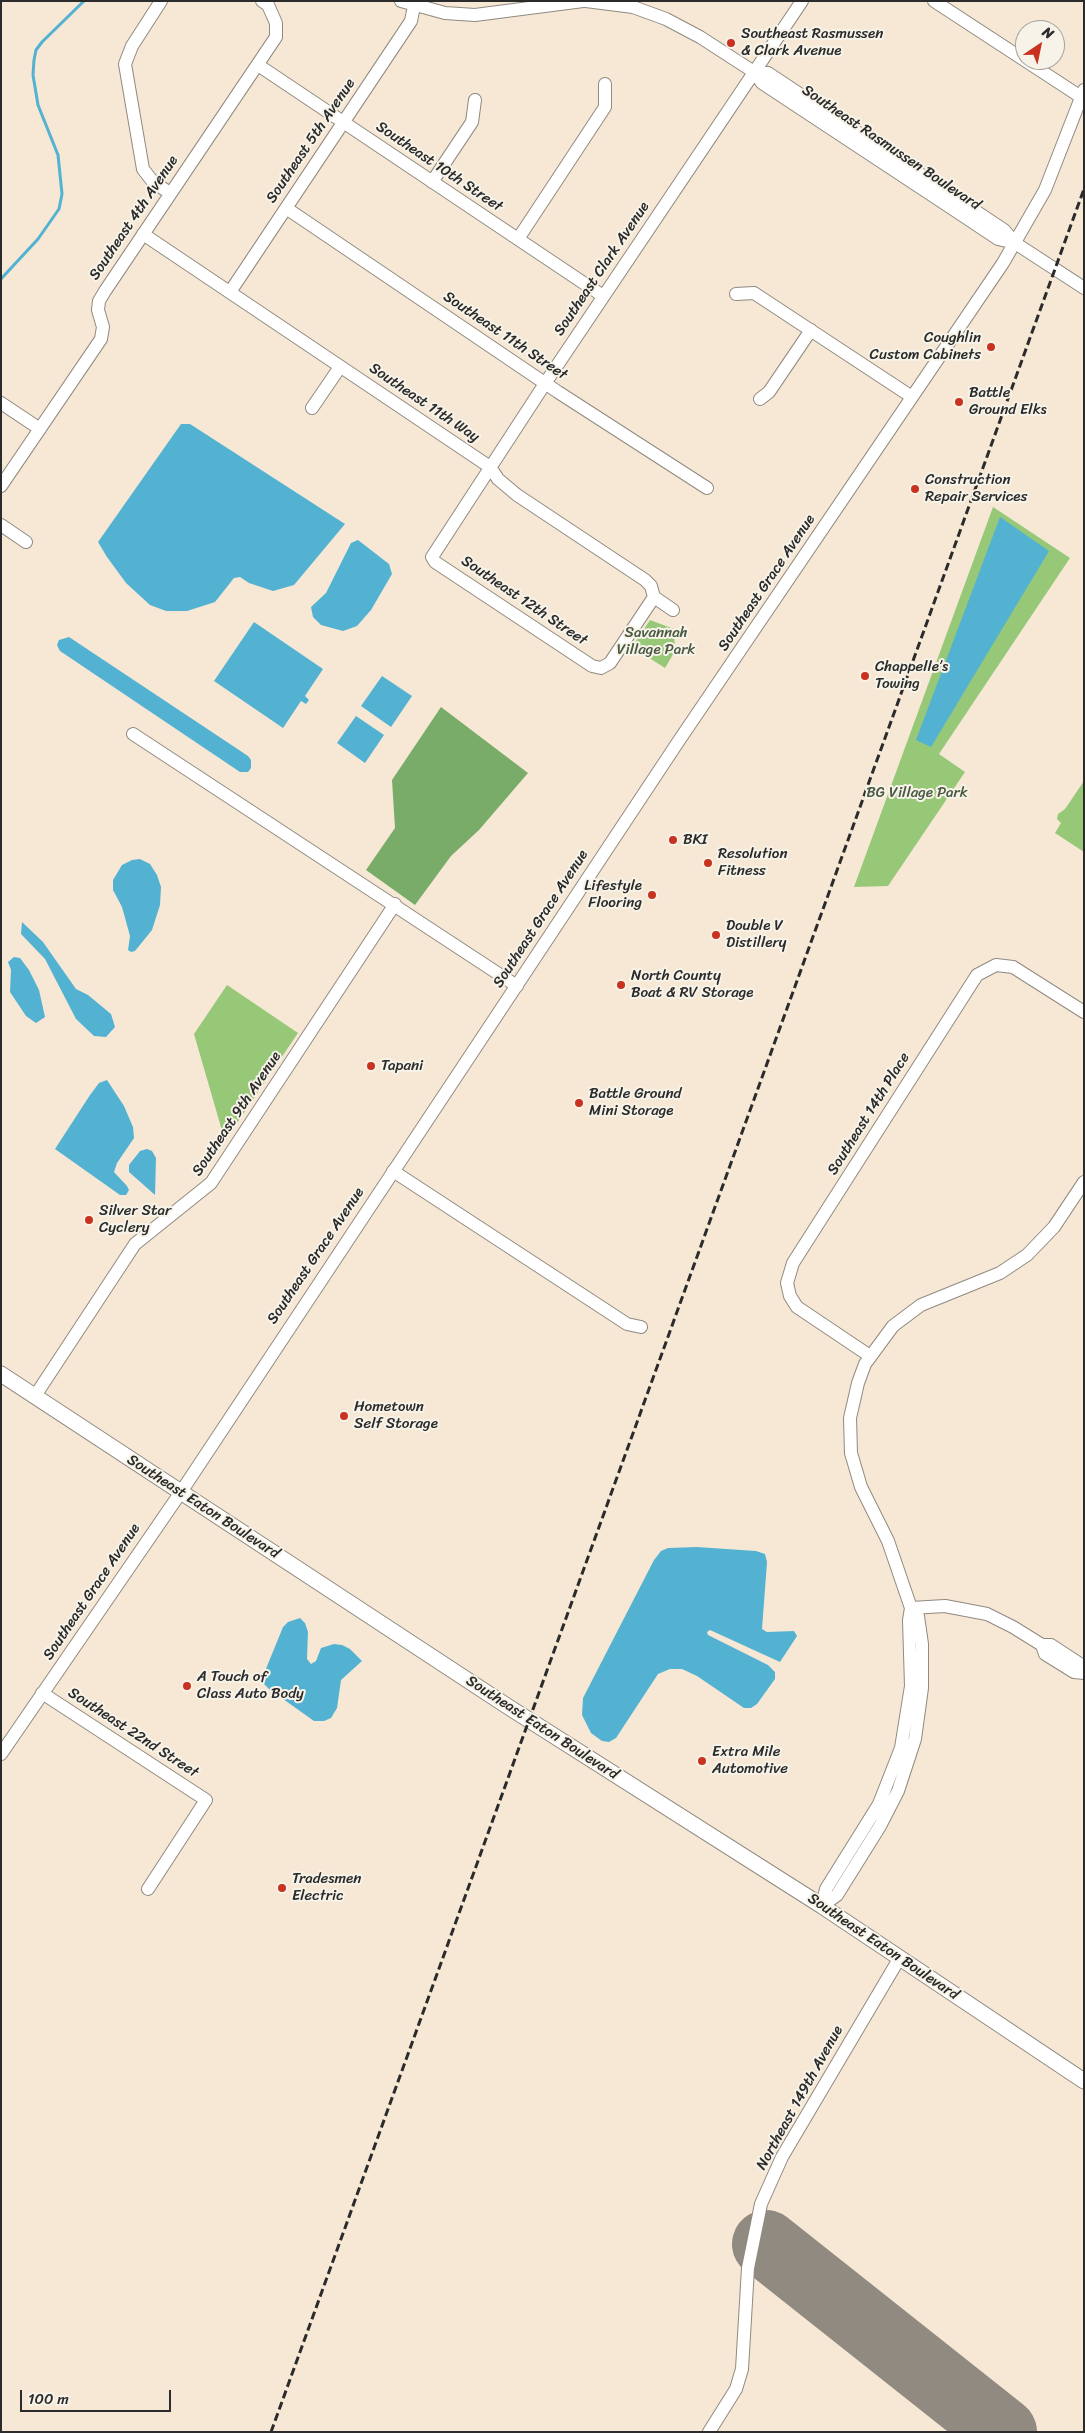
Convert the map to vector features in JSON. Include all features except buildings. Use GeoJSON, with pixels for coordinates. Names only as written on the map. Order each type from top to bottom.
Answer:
{"type":"FeatureCollection","features":[{"type":"Feature","properties":{"kind":"main road","name":"Southeast Eaton Boulevard"},"geometry":{"type":"LineString","coordinates":[[1,1374],[522,1715],[822,1906],[1084,2081]]}},
{"type":"Feature","properties":{"kind":"street"},"geometry":{"type":"LineString","coordinates":[[162,1],[127,54],[125,64],[142,169],[153,182],[170,193]]}},
{"type":"Feature","properties":{"kind":"street","name":"Southeast 4th Avenue"},"geometry":{"type":"LineString","coordinates":[[1,486],[101,339],[102,327],[98,310],[100,301],[170,193],[276,37],[276,22],[268,5],[262,1]]}},
{"type":"Feature","properties":{"kind":"street","name":"Southeast Rasmussen Boulevard"},"geometry":{"type":"LineString","coordinates":[[401,1],[445,13],[475,15],[584,1],[633,7],[666,19],[700,37],[754,72],[768,73],[820,110],[1004,230],[1015,243],[1084,288]]}},
{"type":"Feature","properties":{"kind":"street","name":"Southeast Clark Avenue"},"geometry":{"type":"LineString","coordinates":[[432,557],[603,296],[802,1]]}},
{"type":"Feature","properties":{"kind":"street"},"geometry":{"type":"LineString","coordinates":[[934,1],[1082,93]]}},
{"type":"Feature","properties":{"kind":"street","name":"Southeast 5th Avenue"},"geometry":{"type":"LineString","coordinates":[[230,292],[411,20],[414,6]]}},
{"type":"Feature","properties":{"kind":"street","name":"Southeast 10th Street"},"geometry":{"type":"LineString","coordinates":[[258,65],[603,296]]}},
{"type":"Feature","properties":{"kind":"street"},"geometry":{"type":"LineString","coordinates":[[518,239],[605,107],[606,84]]}},
{"type":"Feature","properties":{"kind":"street","name":"Southeast Grace Avenue"},"geometry":{"type":"LineString","coordinates":[[1,1754],[181,1492],[678,742],[1015,243],[1045,190],[1082,93]]}},
{"type":"Feature","properties":{"kind":"street"},"geometry":{"type":"LineString","coordinates":[[432,182],[472,122],[475,100]]}},
{"type":"Feature","properties":{"kind":"street","name":"Southeast 11th Street"},"geometry":{"type":"LineString","coordinates":[[286,208],[707,488]]}},
{"type":"Feature","properties":{"kind":"street","name":"Southeast 11th Way"},"geometry":{"type":"LineString","coordinates":[[143,234],[490,467],[498,479],[517,495],[645,580],[651,586],[654,597],[674,610]]}},
{"type":"Feature","properties":{"kind":"street"},"geometry":{"type":"LineString","coordinates":[[736,294],[754,293],[912,397]]}},
{"type":"Feature","properties":{"kind":"street"},"geometry":{"type":"LineString","coordinates":[[760,399],[769,392],[811,330]]}},
{"type":"Feature","properties":{"kind":"street"},"geometry":{"type":"LineString","coordinates":[[312,408],[340,367]]}},
{"type":"Feature","properties":{"kind":"street"},"geometry":{"type":"LineString","coordinates":[[1,403],[40,429]]}},
{"type":"Feature","properties":{"kind":"street"},"geometry":{"type":"LineString","coordinates":[[1,525],[26,542]]}},
{"type":"Feature","properties":{"kind":"street","name":"Southeast 12th Street"},"geometry":{"type":"LineString","coordinates":[[432,557],[435,562],[583,660],[601,668],[610,663],[654,597]]}},
{"type":"Feature","properties":{"kind":"street"},"geometry":{"type":"LineString","coordinates":[[133,734],[395,904],[517,986]]}},
{"type":"Feature","properties":{"kind":"street","name":"Southeast 9th Avenue"},"geometry":{"type":"LineString","coordinates":[[35,1396],[135,1244],[153,1228],[194,1199],[211,1183],[395,904]]}},
{"type":"Feature","properties":{"kind":"street","name":"Southeast 14th Place"},"geometry":{"type":"LineString","coordinates":[[870,1356],[800,1310],[792,1300],[788,1288],[788,1275],[793,1262],[972,981],[980,972],[992,966],[1004,965],[1017,968],[1084,1012]]}},
{"type":"Feature","properties":{"kind":"street"},"geometry":{"type":"LineString","coordinates":[[393,1170],[627,1324],[641,1327]]}},
{"type":"Feature","properties":{"kind":"street"},"geometry":{"type":"LineString","coordinates":[[822,1906],[837,1895],[880,1826],[898,1791],[909,1761],[918,1726],[922,1675],[918,1616],[911,1608],[896,1560],[861,1487],[851,1453],[849,1430],[852,1404],[858,1383],[870,1356],[893,1326],[921,1305],[1000,1273],[1027,1255],[1054,1227],[1084,1182]]}},
{"type":"Feature","properties":{"kind":"street"},"geometry":{"type":"LineString","coordinates":[[911,1608],[945,1606],[973,1610],[1000,1620],[1042,1646],[1045,1654],[1074,1672],[1083,1672]]}},
{"type":"Feature","properties":{"kind":"street","name":"Southeast 22nd Street"},"geometry":{"type":"LineString","coordinates":[[42,1693],[206,1800],[148,1889]]}},
{"type":"Feature","properties":{"kind":"street","name":"Northeast 149th Avenue"},"geometry":{"type":"LineString","coordinates":[[709,2432],[732,2397],[742,2369],[748,2268],[761,2204],[782,2157],[899,1959]]}},
{"type":"Feature","properties":{"kind":"green space","name":"BG Village Park"},"geometry":{"type":"Polygon","coordinates":[[[993,507],[1070,558],[939,754],[965,772],[888,886],[854,887],[993,507]]]}},
{"type":"Feature","properties":{"kind":"green space","name":"Savannah Village Park"},"geometry":{"type":"Polygon","coordinates":[[[650,620],[674,629],[675,651],[665,668],[632,647],[650,620]]]}},
{"type":"Feature","properties":{"kind":"green space"},"geometry":{"type":"Polygon","coordinates":[[[441,707],[528,773],[479,830],[451,856],[415,905],[366,870],[395,828],[392,780],[441,707]]]}},
{"type":"Feature","properties":{"kind":"green space"},"geometry":{"type":"Polygon","coordinates":[[[1084,781],[1084,852],[1055,833],[1061,823],[1057,819],[1058,814],[1065,809],[1084,781]]]}},
{"type":"Feature","properties":{"kind":"green space"},"geometry":{"type":"Polygon","coordinates":[[[227,985],[298,1033],[225,1141],[194,1034],[227,985]]]}},
{"type":"Feature","properties":{"kind":"water"},"geometry":{"type":"Polygon","coordinates":[[[181,424],[190,424],[345,524],[294,585],[273,591],[249,583],[240,577],[234,578],[215,602],[187,611],[166,611],[150,605],[126,583],[107,557],[98,542],[181,424]]]}},
{"type":"Feature","properties":{"kind":"water"},"geometry":{"type":"Polygon","coordinates":[[[1000,517],[1049,551],[931,747],[916,740],[1000,517]]]}},
{"type":"Feature","properties":{"kind":"water"},"geometry":{"type":"Polygon","coordinates":[[[358,540],[389,564],[392,574],[371,610],[357,626],[343,631],[321,625],[313,617],[311,607],[326,593],[351,543],[358,540]]]}},
{"type":"Feature","properties":{"kind":"water"},"geometry":{"type":"Polygon","coordinates":[[[254,622],[323,669],[305,696],[309,700],[306,704],[301,701],[283,728],[214,681],[254,622]]]}},
{"type":"Feature","properties":{"kind":"water"},"geometry":{"type":"Polygon","coordinates":[[[69,637],[248,756],[251,760],[251,768],[248,772],[240,772],[60,651],[57,645],[59,640],[69,637]]]}},
{"type":"Feature","properties":{"kind":"water"},"geometry":{"type":"Polygon","coordinates":[[[382,676],[412,696],[391,727],[361,706],[382,676]]]}},
{"type":"Feature","properties":{"kind":"water"},"geometry":{"type":"Polygon","coordinates":[[[356,716],[384,735],[365,763],[337,743],[356,716]]]}},
{"type":"Feature","properties":{"kind":"water"},"geometry":{"type":"Polygon","coordinates":[[[140,859],[150,864],[157,875],[161,887],[160,905],[152,930],[135,951],[131,952],[128,950],[130,936],[122,907],[113,890],[113,880],[122,865],[132,860],[140,859]]]}},
{"type":"Feature","properties":{"kind":"water"},"geometry":{"type":"Polygon","coordinates":[[[22,922],[43,942],[76,989],[88,995],[111,1014],[115,1027],[106,1037],[94,1036],[76,1019],[45,959],[21,934],[22,922]]]}},
{"type":"Feature","properties":{"kind":"water"},"geometry":{"type":"Polygon","coordinates":[[[14,957],[20,958],[29,970],[39,990],[45,1017],[36,1023],[26,1016],[10,992],[11,970],[8,962],[14,957]]]}},
{"type":"Feature","properties":{"kind":"water"},"geometry":{"type":"Polygon","coordinates":[[[107,1080],[124,1106],[133,1127],[134,1138],[117,1163],[114,1172],[127,1186],[129,1190],[126,1195],[120,1195],[55,1149],[99,1083],[107,1080]]]}},
{"type":"Feature","properties":{"kind":"water"},"geometry":{"type":"Polygon","coordinates":[[[147,1149],[152,1151],[156,1158],[155,1195],[129,1172],[129,1165],[140,1151],[147,1149]]]}},
{"type":"Feature","properties":{"kind":"water"},"geometry":{"type":"Polygon","coordinates":[[[697,1547],[756,1551],[765,1554],[767,1562],[762,1629],[767,1632],[794,1631],[797,1636],[780,1662],[710,1630],[707,1632],[708,1635],[768,1665],[775,1672],[775,1679],[757,1704],[751,1708],[744,1708],[697,1676],[682,1669],[670,1669],[658,1674],[616,1738],[609,1742],[602,1741],[591,1733],[582,1715],[583,1698],[654,1560],[661,1551],[668,1548],[697,1547]]]}},
{"type":"Feature","properties":{"kind":"water"},"geometry":{"type":"Polygon","coordinates":[[[300,1618],[305,1623],[308,1632],[307,1659],[311,1664],[316,1661],[321,1648],[334,1644],[350,1649],[362,1661],[341,1680],[337,1708],[331,1718],[324,1721],[314,1721],[269,1689],[261,1681],[283,1627],[288,1622],[300,1618]]]}},
{"type":"Feature","properties":{"kind":"waterway"},"geometry":{"type":"LineString","coordinates":[[1,279],[38,239],[59,209],[62,194],[58,155],[38,105],[33,75],[34,60],[36,50],[42,42],[84,1]]}},
{"type":"Feature","properties":{"kind":"runway"},"geometry":{"type":"LineString","coordinates":[[766,2244],[1003,2432]]}},
{"type":"Feature","properties":{"kind":"railway"},"geometry":{"type":"LineString","coordinates":[[271,2432],[1084,189]]}},
{"type":"Feature","properties":{"kind":"place","name":"Southeast Rasmussen & Clark Avenue"},"geometry":{"type":"Point","coordinates":[731,43]}},
{"type":"Feature","properties":{"kind":"place","name":"Coughlin Custom Cabinets"},"geometry":{"type":"Point","coordinates":[991,347]}},
{"type":"Feature","properties":{"kind":"place","name":"Battle Ground Elks"},"geometry":{"type":"Point","coordinates":[959,402]}},
{"type":"Feature","properties":{"kind":"place","name":"Construction Repair Services"},"geometry":{"type":"Point","coordinates":[915,489]}},
{"type":"Feature","properties":{"kind":"place","name":"Chappelle’s Towing"},"geometry":{"type":"Point","coordinates":[865,676]}},
{"type":"Feature","properties":{"kind":"place","name":"BKI"},"geometry":{"type":"Point","coordinates":[673,840]}},
{"type":"Feature","properties":{"kind":"place","name":"Resolution Fitness"},"geometry":{"type":"Point","coordinates":[708,863]}},
{"type":"Feature","properties":{"kind":"place","name":"Lifestyle Flooring"},"geometry":{"type":"Point","coordinates":[652,895]}},
{"type":"Feature","properties":{"kind":"place","name":"Double V Distillery"},"geometry":{"type":"Point","coordinates":[716,935]}},
{"type":"Feature","properties":{"kind":"place","name":"North County Boat & RV Storage"},"geometry":{"type":"Point","coordinates":[621,985]}},
{"type":"Feature","properties":{"kind":"place","name":"Tapani"},"geometry":{"type":"Point","coordinates":[371,1066]}},
{"type":"Feature","properties":{"kind":"place","name":"Battle Ground Mini Storage"},"geometry":{"type":"Point","coordinates":[579,1103]}},
{"type":"Feature","properties":{"kind":"place","name":"Silver Star Cyclery"},"geometry":{"type":"Point","coordinates":[89,1220]}},
{"type":"Feature","properties":{"kind":"place","name":"Hometown Self Storage"},"geometry":{"type":"Point","coordinates":[344,1416]}},
{"type":"Feature","properties":{"kind":"place","name":"A Touch of Class Auto Body"},"geometry":{"type":"Point","coordinates":[187,1686]}},
{"type":"Feature","properties":{"kind":"place","name":"Extra Mile Automotive"},"geometry":{"type":"Point","coordinates":[702,1761]}},
{"type":"Feature","properties":{"kind":"place","name":"Tradesmen Electric"},"geometry":{"type":"Point","coordinates":[282,1888]}}]}
